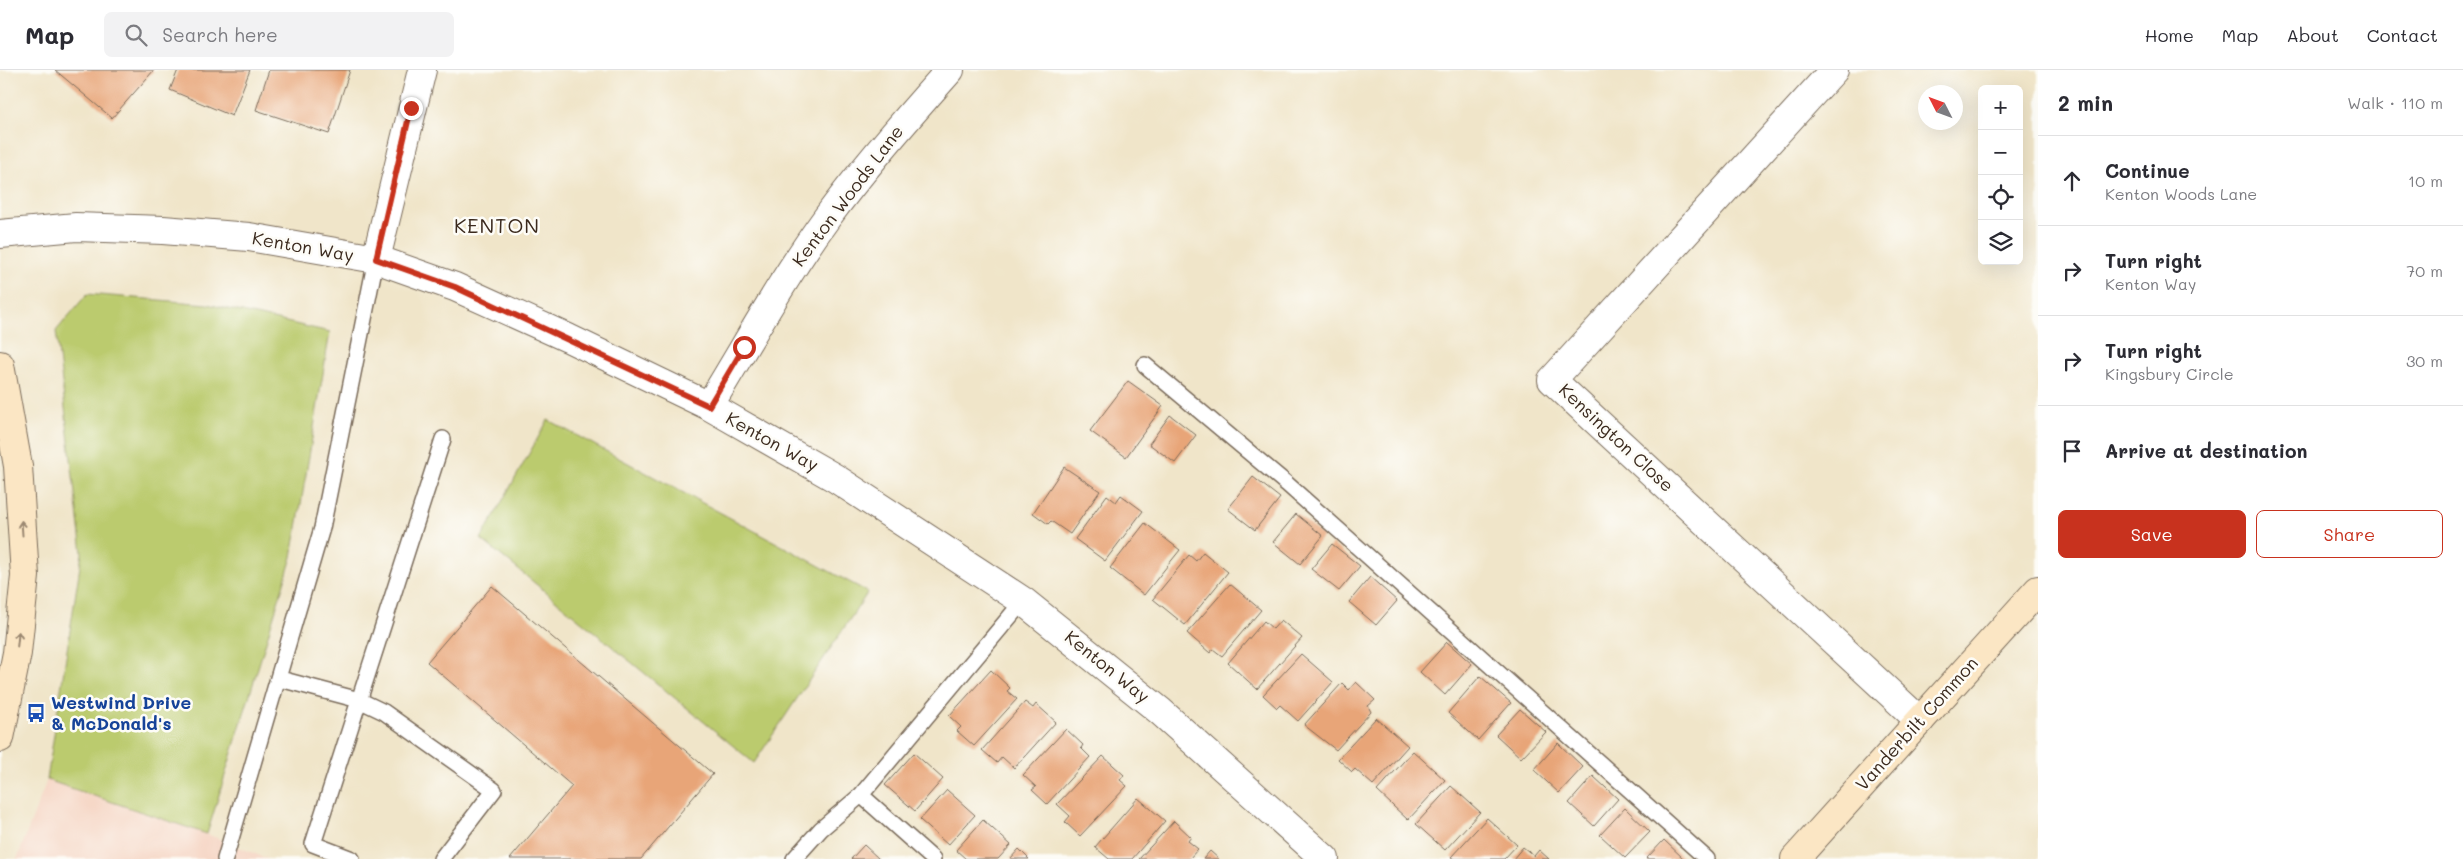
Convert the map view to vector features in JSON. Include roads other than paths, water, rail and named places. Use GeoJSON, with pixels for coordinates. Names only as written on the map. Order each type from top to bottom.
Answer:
{"type":"FeatureCollection","features":[{"type":"Feature","properties":{"kind":"street"},"geometry":{"type":"LineString","coordinates":[[376,259],[422,70]]}},
{"type":"Feature","properties":{"kind":"street","name":"Kenton Woods Lane"},"geometry":{"type":"LineString","coordinates":[[709,406],[779,290],[826,219],[907,117],[950,70]]}},
{"type":"Feature","properties":{"kind":"street","name":"Kensington Close"},"geometry":{"type":"LineString","coordinates":[[1834,70],[1552,380],[1920,720]]}},
{"type":"Feature","properties":{"kind":"street","name":"Kenton Way"},"geometry":{"type":"LineString","coordinates":[[0,234],[76,227],[163,230],[249,237],[376,259],[455,287],[709,406],[835,478],[1023,601],[1160,711],[1325,859]]}},
{"type":"Feature","properties":{"kind":"street"},"geometry":{"type":"LineString","coordinates":[[0,364],[18,466],[25,576],[17,653],[0,738]]}},
{"type":"Feature","properties":{"kind":"street","name":"Vanderbilt Common"},"geometry":{"type":"LineString","coordinates":[[1795,859],[2038,590]]}},
{"type":"Feature","properties":{"kind":"lane"},"geometry":{"type":"LineString","coordinates":[[225,859],[318,544],[376,259]]}},
{"type":"Feature","properties":{"kind":"lane"},"geometry":{"type":"LineString","coordinates":[[1145,366],[1287,484],[1707,859]]}},
{"type":"Feature","properties":{"kind":"lane"},"geometry":{"type":"LineString","coordinates":[[352,859],[313,844],[442,439]]}},
{"type":"Feature","properties":{"kind":"lane"},"geometry":{"type":"LineString","coordinates":[[794,859],[821,829],[861,795],[1023,601]]}},
{"type":"Feature","properties":{"kind":"lane"},"geometry":{"type":"LineString","coordinates":[[284,680],[359,700],[384,712],[494,790],[441,859]]}},
{"type":"Feature","properties":{"kind":"lane"},"geometry":{"type":"LineString","coordinates":[[861,795],[932,859]]}},
{"type":"Feature","properties":{"kind":"place","name":"Westwind Drive & McDonald's"},"geometry":{"type":"Point","coordinates":[36,713]}},
{"type":"Feature","properties":{"kind":"district","name":"KENTON"},"geometry":{"type":"Point","coordinates":[497,226]}}]}
